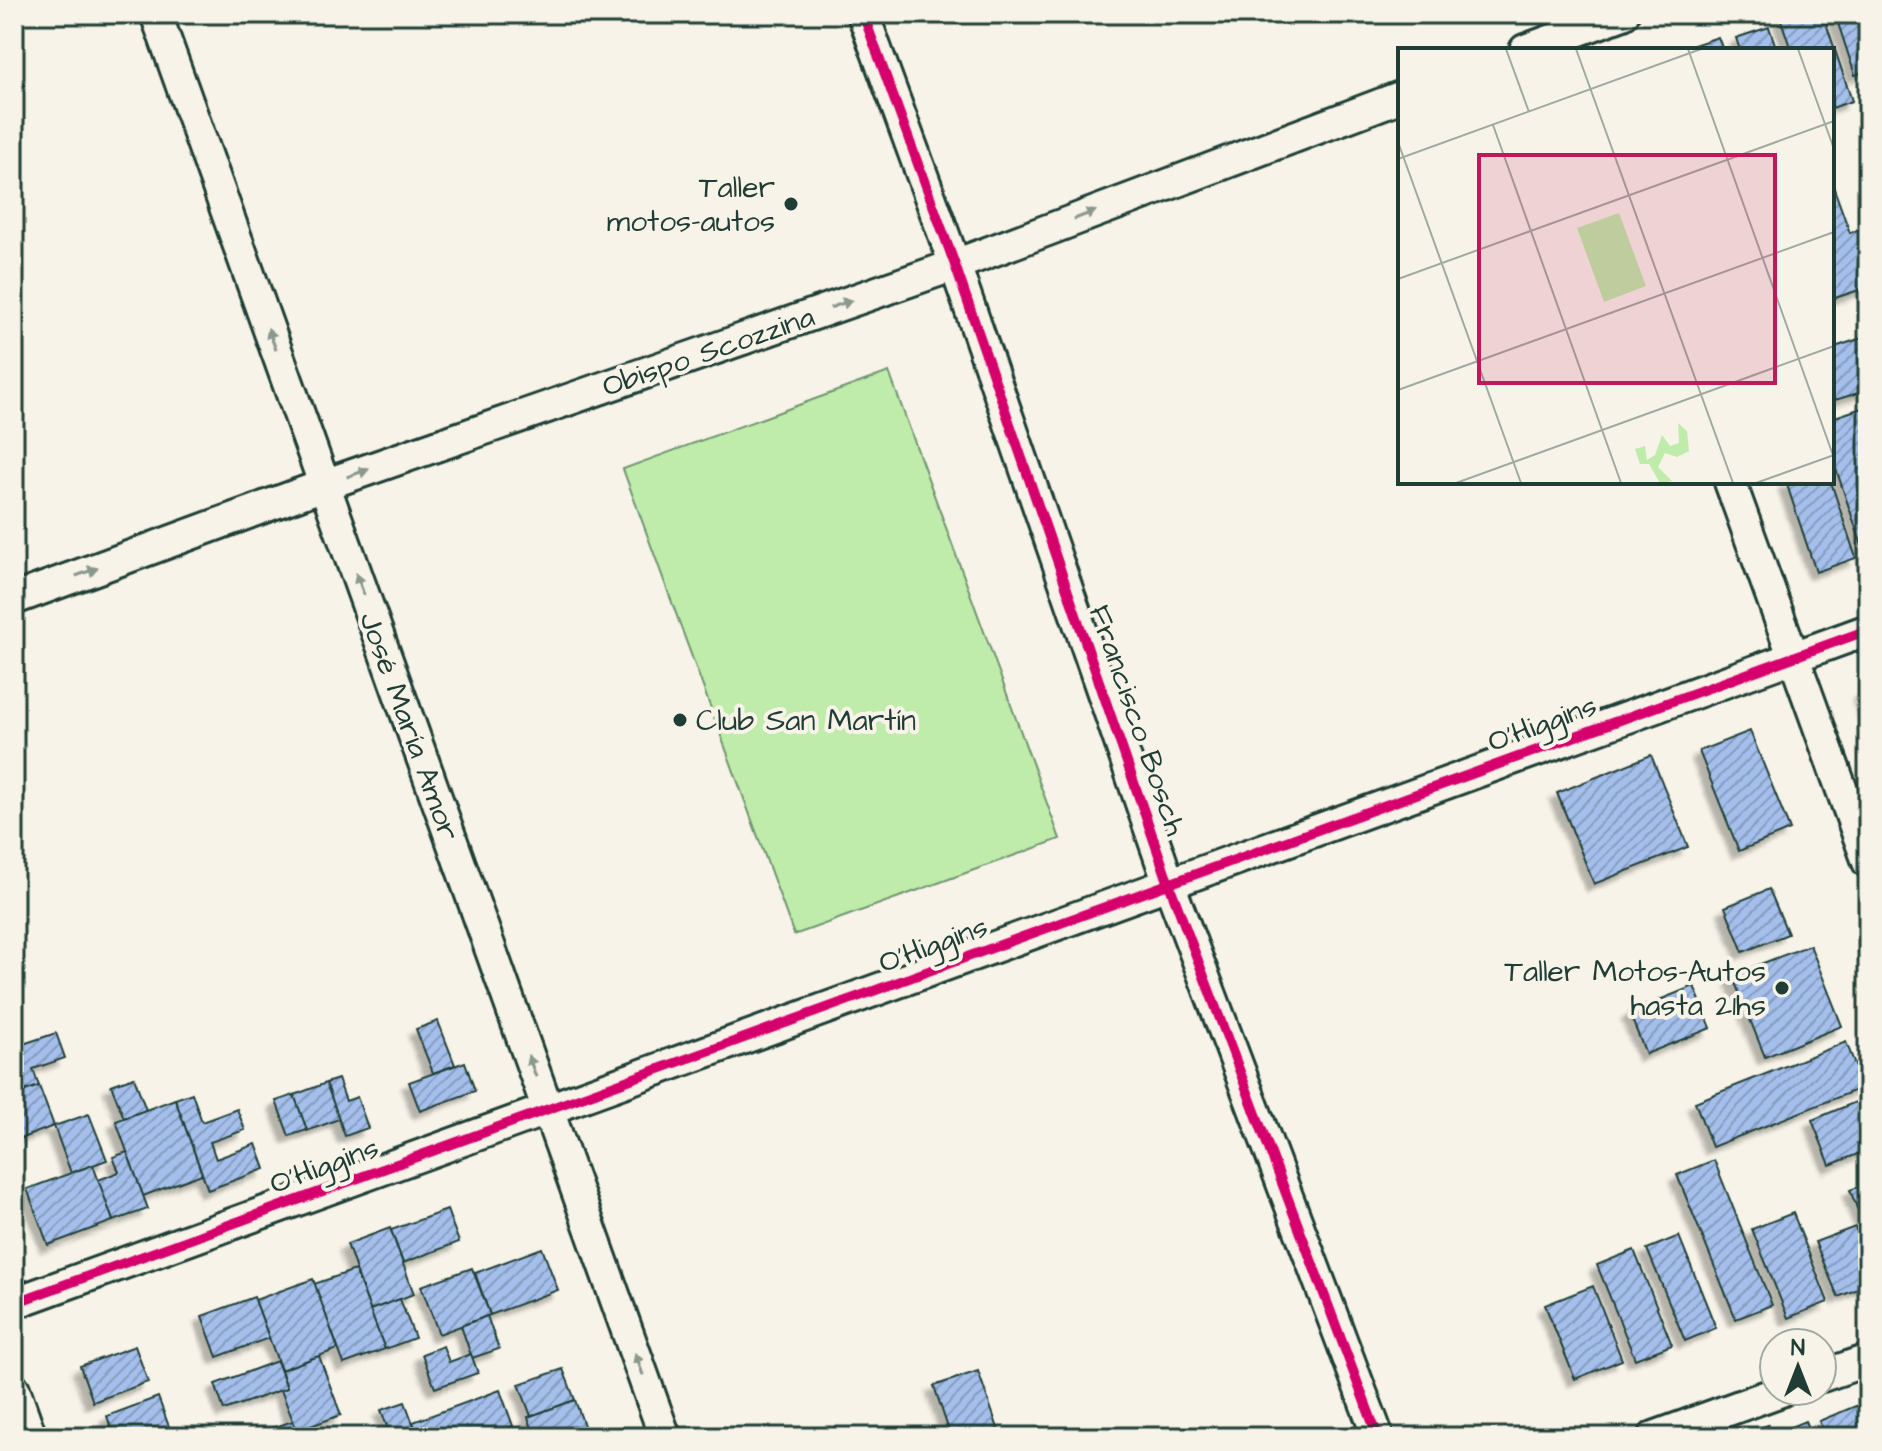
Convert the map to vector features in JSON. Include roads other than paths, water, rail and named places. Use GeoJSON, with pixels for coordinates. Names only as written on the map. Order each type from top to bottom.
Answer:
{"type":"FeatureCollection","features":[{"type":"Feature","properties":{"kind":"street","name":"José María Amor"},"geometry":{"type":"LineString","coordinates":[[156,14],[665,1437]]}},
{"type":"Feature","properties":{"kind":"street","name":"Francisco Bosch"},"geometry":{"type":"LineString","coordinates":[[863,14],[955,265],[1169,884],[1378,1437]]}},
{"type":"Feature","properties":{"kind":"street"},"geometry":{"type":"LineString","coordinates":[[1530,48],[1623,14]]}},
{"type":"Feature","properties":{"kind":"street","name":"Obispo Scozzina"},"geometry":{"type":"LineString","coordinates":[[14,599],[324,485],[955,265],[1398,98]]}},
{"type":"Feature","properties":{"kind":"street"},"geometry":{"type":"LineString","coordinates":[[1731,484],[1868,862]]}},
{"type":"Feature","properties":{"kind":"street","name":"O'Higgins"},"geometry":{"type":"LineString","coordinates":[[14,1303],[1868,630]]}},
{"type":"Feature","properties":{"kind":"street"},"geometry":{"type":"LineString","coordinates":[[1838,1370],[1868,1360]]}},
{"type":"Feature","properties":{"kind":"street"},"geometry":{"type":"LineString","coordinates":[[14,1389],[31,1437]]}},
{"type":"Feature","properties":{"kind":"street"},"geometry":{"type":"LineString","coordinates":[[1654,1437],[1758,1399]]}},
{"type":"Feature","properties":{"kind":"place","name":"Taller motos-autos"},"geometry":{"type":"Point","coordinates":[791,204]}},
{"type":"Feature","properties":{"kind":"place","name":"Club San Martín"},"geometry":{"type":"Point","coordinates":[680,720]}},
{"type":"Feature","properties":{"kind":"place","name":"Taller Motos-Autos hasta 21hs"},"geometry":{"type":"Point","coordinates":[1782,988]}}]}
